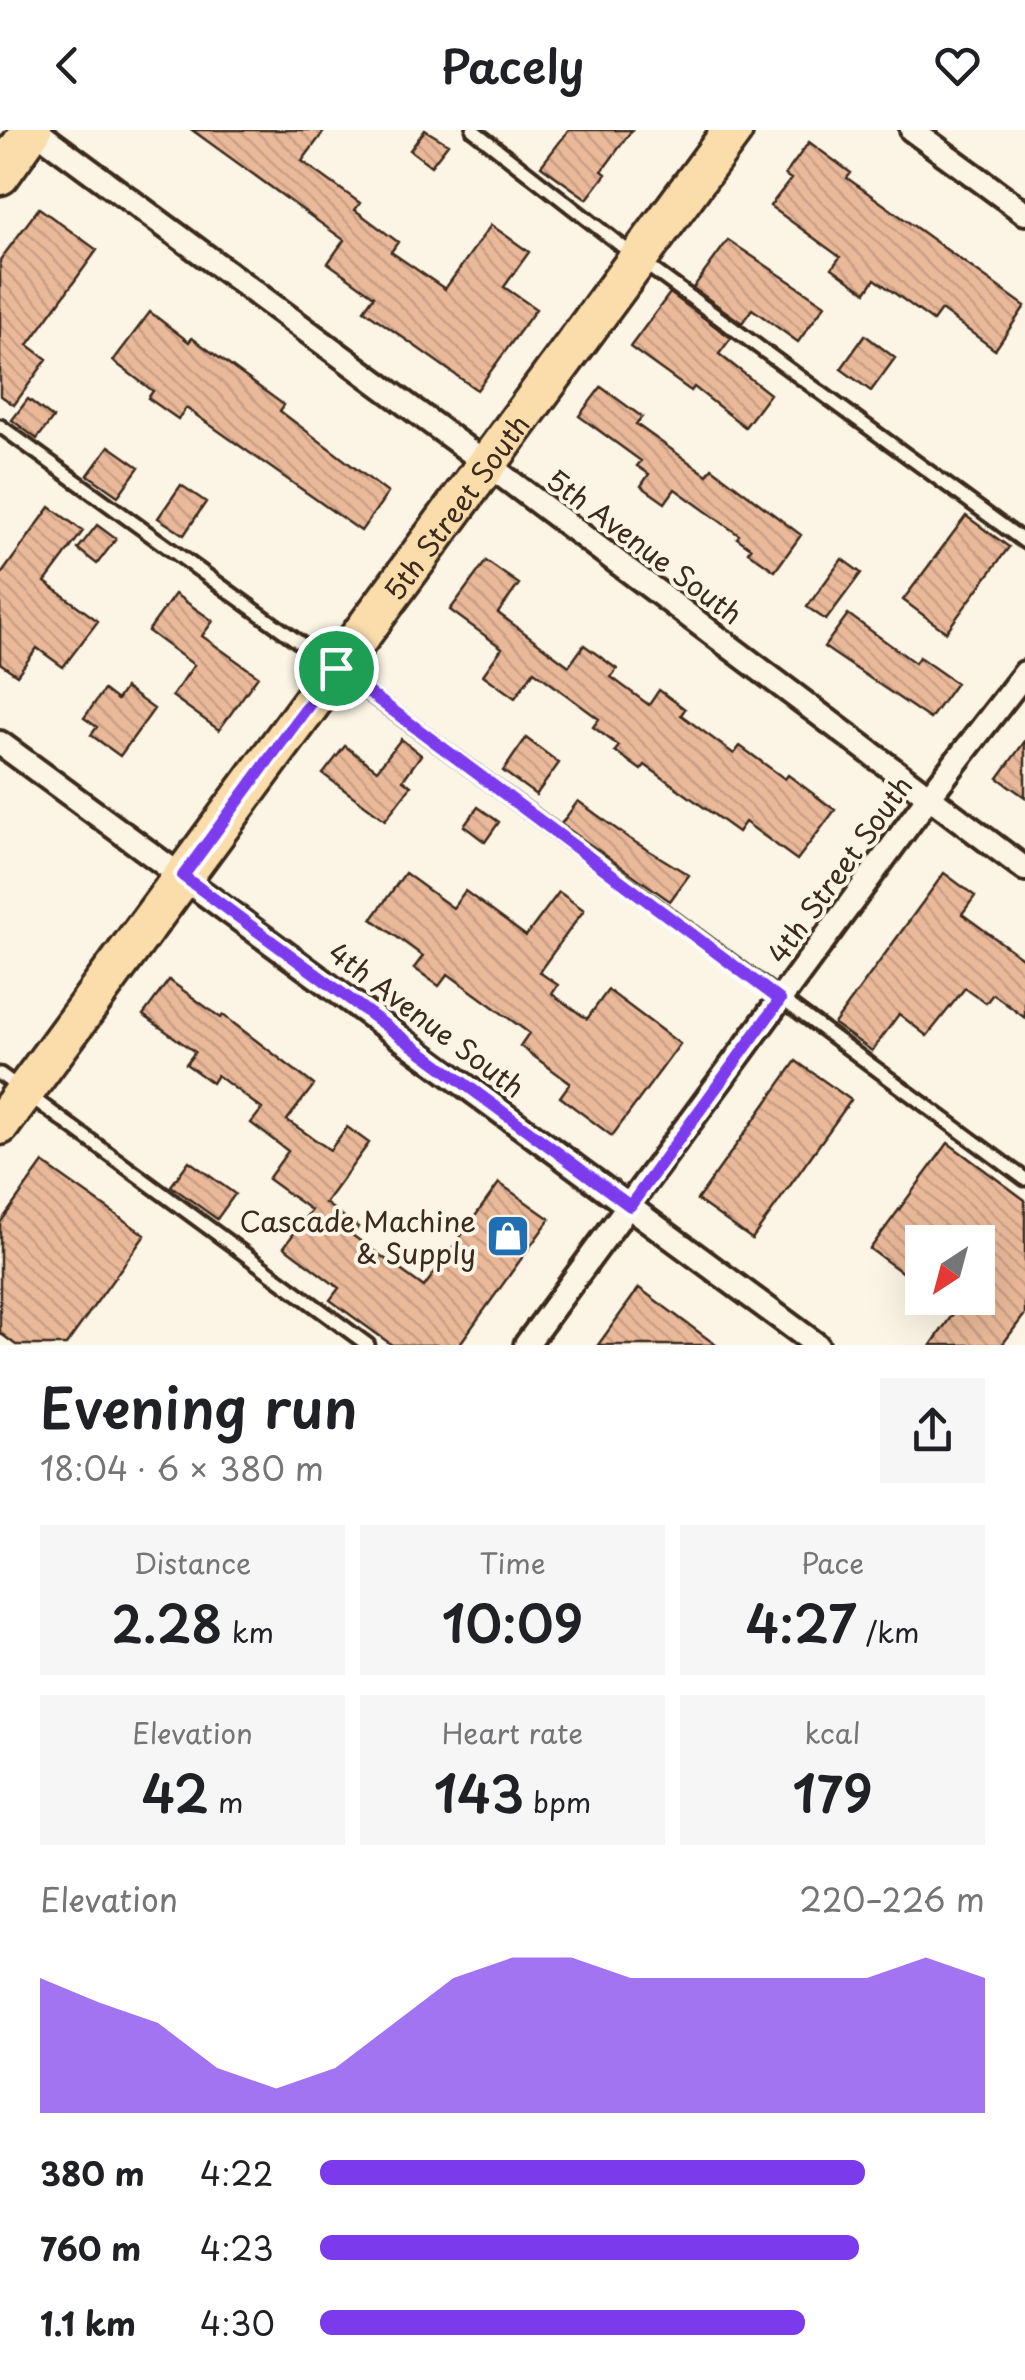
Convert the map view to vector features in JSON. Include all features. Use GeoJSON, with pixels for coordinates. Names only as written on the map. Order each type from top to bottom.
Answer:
{"type":"FeatureCollection","features":[{"type":"Feature","properties":{"kind":"main road"},"geometry":{"type":"LineString","coordinates":[[0,174],[33,130]]}},
{"type":"Feature","properties":{"kind":"main road","name":"5th Street South"},"geometry":{"type":"LineString","coordinates":[[0,1126],[12,1083],[183,876],[733,130]]}},
{"type":"Feature","properties":{"kind":"street","name":"5th Avenue South"},"geometry":{"type":"LineString","coordinates":[[33,130],[487,464],[1025,868]]}},
{"type":"Feature","properties":{"kind":"street"},"geometry":{"type":"LineString","coordinates":[[912,130],[1025,213]]}},
{"type":"Feature","properties":{"kind":"street","name":"4th Street South"},"geometry":{"type":"LineString","coordinates":[[526,1345],[928,798],[1025,673]]}},
{"type":"Feature","properties":{"kind":"street","name":"4th Avenue South"},"geometry":{"type":"LineString","coordinates":[[0,743],[817,1345]]}},
{"type":"Feature","properties":{"kind":"lane"},"geometry":{"type":"LineString","coordinates":[[474,130],[637,258],[1025,542]]}},
{"type":"Feature","properties":{"kind":"lane"},"geometry":{"type":"LineString","coordinates":[[0,426],[336,668],[1025,1179]]}},
{"type":"Feature","properties":{"kind":"lane"},"geometry":{"type":"LineString","coordinates":[[12,1083],[368,1345]]}},
{"type":"Feature","properties":{"kind":"building"},"geometry":{"type":"Polygon","coordinates":[[[192,130],[325,130],[302,161],[360,203],[355,210],[398,242],[391,252],[445,289],[491,225],[529,252],[504,287],[536,309],[477,390],[364,310],[374,296],[328,263],[344,240],[192,130]]]}},
{"type":"Feature","properties":{"kind":"building"},"geometry":{"type":"Polygon","coordinates":[[[425,130],[448,144],[431,166],[410,150],[425,130]]]}},
{"type":"Feature","properties":{"kind":"building"},"geometry":{"type":"Polygon","coordinates":[[[569,130],[632,130],[587,199],[541,166],[569,130]]]}},
{"type":"Feature","properties":{"kind":"building"},"geometry":{"type":"Polygon","coordinates":[[[809,142],[851,173],[847,178],[1025,306],[995,350],[941,310],[933,321],[875,279],[866,292],[832,268],[840,257],[770,206],[791,179],[785,175],[809,142]]]}},
{"type":"Feature","properties":{"kind":"building"},"geometry":{"type":"Polygon","coordinates":[[[39,208],[97,250],[28,345],[47,359],[14,405],[0,395],[0,260],[39,208]]]}},
{"type":"Feature","properties":{"kind":"building"},"geometry":{"type":"Polygon","coordinates":[[[728,240],[825,305],[798,342],[752,309],[742,323],[693,288],[728,240]]]}},
{"type":"Feature","properties":{"kind":"building"},"geometry":{"type":"Polygon","coordinates":[[[670,293],[731,338],[719,354],[770,394],[745,427],[694,387],[691,391],[630,347],[670,293]]]}},
{"type":"Feature","properties":{"kind":"building"},"geometry":{"type":"Polygon","coordinates":[[[150,312],[284,405],[280,411],[388,493],[361,531],[186,408],[178,419],[148,398],[153,391],[113,361],[150,312]]]}},
{"type":"Feature","properties":{"kind":"building"},"geometry":{"type":"Polygon","coordinates":[[[865,335],[895,358],[871,391],[841,369],[865,335]]]}},
{"type":"Feature","properties":{"kind":"building"},"geometry":{"type":"Polygon","coordinates":[[[601,387],[642,417],[636,424],[707,475],[712,468],[801,535],[775,571],[748,552],[751,548],[737,538],[739,535],[675,489],[665,503],[641,486],[649,474],[637,466],[641,461],[579,416],[601,387]]]}},
{"type":"Feature","properties":{"kind":"building"},"geometry":{"type":"Polygon","coordinates":[[[28,399],[53,418],[37,439],[12,420],[28,399]]]}},
{"type":"Feature","properties":{"kind":"building"},"geometry":{"type":"Polygon","coordinates":[[[109,446],[139,467],[118,496],[88,475],[109,446]]]}},
{"type":"Feature","properties":{"kind":"building"},"geometry":{"type":"Polygon","coordinates":[[[181,485],[206,502],[184,535],[158,518],[181,485]]]}},
{"type":"Feature","properties":{"kind":"building"},"geometry":{"type":"Polygon","coordinates":[[[50,507],[83,531],[45,582],[98,621],[63,667],[37,648],[17,675],[0,663],[0,576],[50,507]]]}},
{"type":"Feature","properties":{"kind":"building"},"geometry":{"type":"Polygon","coordinates":[[[966,516],[1009,547],[946,632],[903,600],[966,516]]]}},
{"type":"Feature","properties":{"kind":"building"},"geometry":{"type":"Polygon","coordinates":[[[97,525],[116,539],[97,564],[78,549],[97,525]]]}},
{"type":"Feature","properties":{"kind":"building"},"geometry":{"type":"Polygon","coordinates":[[[842,559],[861,573],[826,620],[807,607],[842,559]]]}},
{"type":"Feature","properties":{"kind":"building"},"geometry":{"type":"Polygon","coordinates":[[[486,561],[519,584],[498,613],[569,666],[584,645],[617,669],[611,677],[649,705],[659,690],[685,709],[681,715],[734,754],[740,746],[835,810],[797,860],[745,822],[738,832],[645,765],[641,770],[615,751],[619,746],[593,727],[599,719],[534,671],[515,698],[483,675],[502,648],[450,610],[486,561]]]}},
{"type":"Feature","properties":{"kind":"building"},"geometry":{"type":"Polygon","coordinates":[[[175,594],[213,621],[202,636],[258,676],[219,730],[172,696],[194,665],[148,631],[175,594]]]}},
{"type":"Feature","properties":{"kind":"building"},"geometry":{"type":"Polygon","coordinates":[[[848,614],[915,663],[919,657],[956,683],[930,719],[824,647],[848,614]]]}},
{"type":"Feature","properties":{"kind":"building"},"geometry":{"type":"Polygon","coordinates":[[[125,688],[154,709],[120,756],[91,735],[97,727],[84,718],[104,690],[117,700],[125,688]]]}},
{"type":"Feature","properties":{"kind":"building"},"geometry":{"type":"Polygon","coordinates":[[[526,738],[559,763],[536,795],[503,771],[526,738]]]}},
{"type":"Feature","properties":{"kind":"building"},"geometry":{"type":"Polygon","coordinates":[[[401,739],[421,755],[403,780],[411,786],[385,820],[323,774],[345,746],[377,770],[401,739]]]}},
{"type":"Feature","properties":{"kind":"building"},"geometry":{"type":"Polygon","coordinates":[[[1025,741],[1025,797],[998,778],[1025,741]]]}},
{"type":"Feature","properties":{"kind":"building"},"geometry":{"type":"Polygon","coordinates":[[[578,801],[689,875],[670,901],[561,824],[578,801]]]}},
{"type":"Feature","properties":{"kind":"building"},"geometry":{"type":"Polygon","coordinates":[[[478,807],[499,822],[485,842],[464,826],[478,807]]]}},
{"type":"Feature","properties":{"kind":"building"},"geometry":{"type":"Polygon","coordinates":[[[405,873],[453,908],[465,891],[526,936],[559,892],[584,910],[539,972],[558,985],[552,994],[587,1019],[608,990],[680,1044],[612,1136],[560,1097],[570,1083],[520,1046],[529,1033],[448,974],[439,986],[414,968],[423,956],[372,919],[405,873]]]}},
{"type":"Feature","properties":{"kind":"building"},"geometry":{"type":"Polygon","coordinates":[[[944,873],[975,896],[962,914],[1025,960],[1025,1018],[993,994],[986,1003],[965,988],[927,1036],[899,1014],[872,1051],[834,1024],[944,873]]]}},
{"type":"Feature","properties":{"kind":"building"},"geometry":{"type":"Polygon","coordinates":[[[169,980],[221,1018],[223,1015],[314,1085],[287,1120],[330,1150],[347,1127],[369,1143],[325,1203],[358,1227],[352,1235],[424,1287],[499,1183],[550,1219],[459,1345],[392,1345],[330,1300],[339,1288],[284,1247],[311,1210],[268,1179],[288,1151],[251,1123],[262,1109],[217,1075],[212,1083],[186,1064],[195,1052],[143,1015],[169,980]]]}},
{"type":"Feature","properties":{"kind":"building"},"geometry":{"type":"Polygon","coordinates":[[[796,1061],[851,1100],[752,1239],[697,1200],[796,1061]]]}},
{"type":"Feature","properties":{"kind":"building"},"geometry":{"type":"Polygon","coordinates":[[[948,1143],[1025,1200],[1025,1314],[1002,1345],[931,1345],[952,1315],[995,1315],[995,1225],[905,1225],[905,1275],[870,1249],[948,1143]]]}},
{"type":"Feature","properties":{"kind":"building"},"geometry":{"type":"Polygon","coordinates":[[[189,1161],[235,1194],[217,1219],[171,1186],[189,1161]]]}},
{"type":"Feature","properties":{"kind":"building"},"geometry":{"type":"Polygon","coordinates":[[[43,1163],[145,1235],[66,1345],[16,1345],[0,1333],[0,1223],[43,1163]]]}},
{"type":"Feature","properties":{"kind":"building"},"geometry":{"type":"Polygon","coordinates":[[[639,1288],[716,1345],[598,1345],[639,1288]]]}},
{"type":"Feature","properties":{"kind":"place","name":"Cascade Machine & Supply"},"geometry":{"type":"Point","coordinates":[508,1236]}},
{"type":"Feature","properties":{"kind":"route"},"geometry":{"type":"LineString","coordinates":[[336,668],[780,1000],[630,1206],[183,876],[336,668]]}}]}
